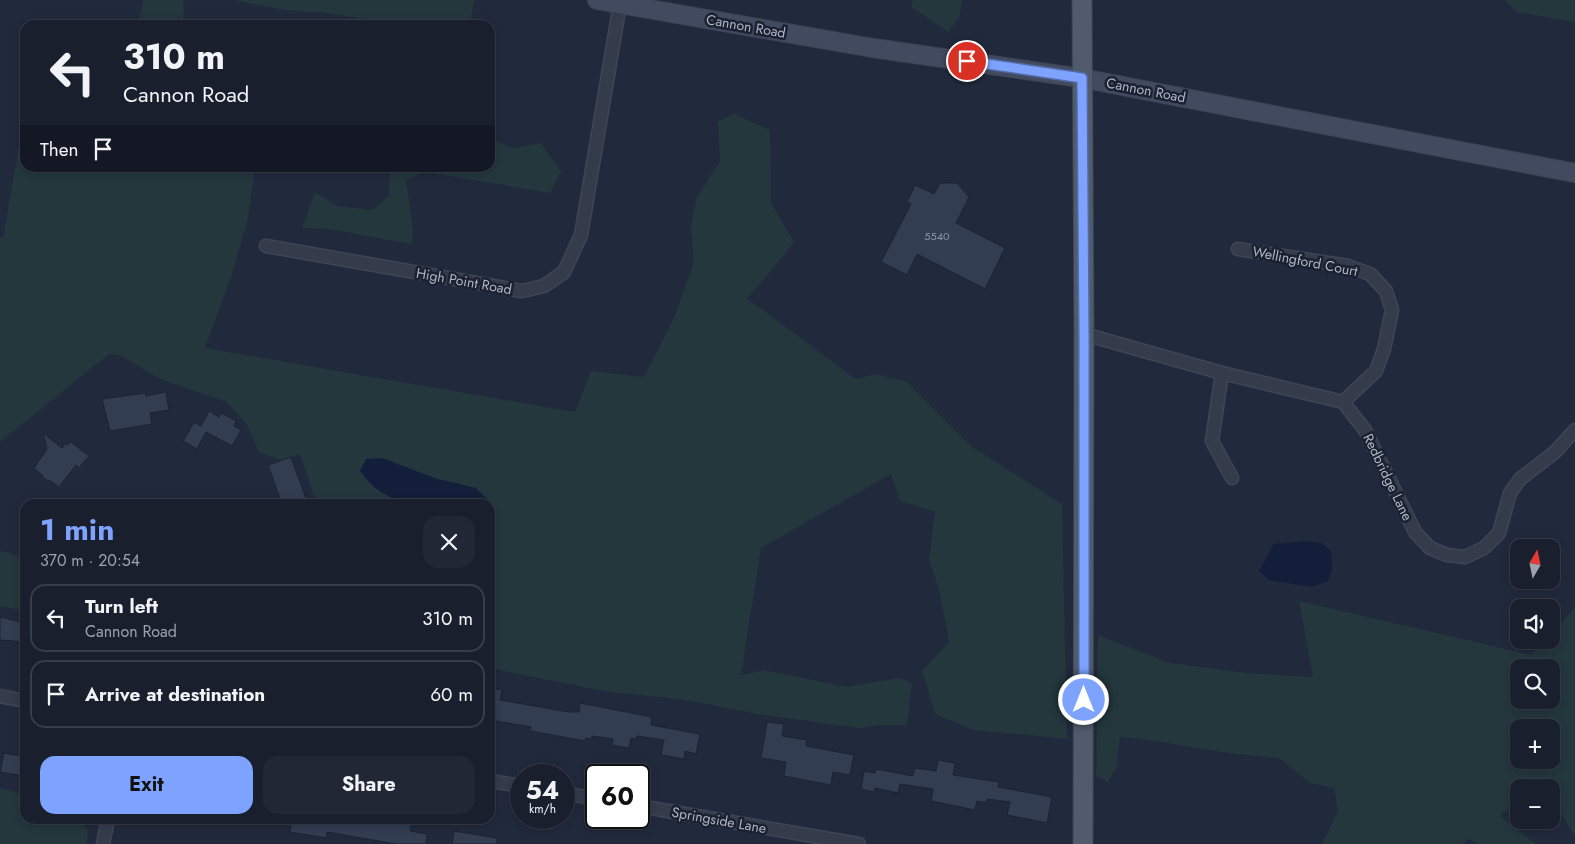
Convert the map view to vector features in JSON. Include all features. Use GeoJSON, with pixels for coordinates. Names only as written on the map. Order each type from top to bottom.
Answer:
{"type":"FeatureCollection","features":[{"type":"Feature","properties":{"kind":"main road","name":"Cannon Road"},"geometry":{"type":"LineString","coordinates":[[597,0],[872,48],[1082,78],[1575,173]]}},
{"type":"Feature","properties":{"kind":"main road"},"geometry":{"type":"LineString","coordinates":[[1082,0],[1084,334],[1083,844]]}},
{"type":"Feature","properties":{"kind":"street","name":"High Point Road"},"geometry":{"type":"LineString","coordinates":[[266,246],[522,291],[544,286],[564,272],[581,235],[620,4]]}},
{"type":"Feature","properties":{"kind":"street","name":"Wellingford Court"},"geometry":{"type":"LineString","coordinates":[[1238,249],[1348,266],[1370,274],[1386,291],[1392,310],[1384,349],[1376,371],[1343,402]]}},
{"type":"Feature","properties":{"kind":"street"},"geometry":{"type":"LineString","coordinates":[[1084,334],[1222,373],[1343,402]]}},
{"type":"Feature","properties":{"kind":"street"},"geometry":{"type":"LineString","coordinates":[[1222,373],[1212,441],[1232,478]]}},
{"type":"Feature","properties":{"kind":"street","name":"Redbridge Lane"},"geometry":{"type":"LineString","coordinates":[[1343,402],[1365,430],[1415,532],[1430,548],[1447,555],[1465,557],[1484,548],[1499,533],[1510,494],[1520,479],[1555,452],[1575,430]]}},
{"type":"Feature","properties":{"kind":"street"},"geometry":{"type":"LineString","coordinates":[[0,696],[20,700]]}},
{"type":"Feature","properties":{"kind":"street"},"geometry":{"type":"LineString","coordinates":[[495,782],[510,784]]}},
{"type":"Feature","properties":{"kind":"street","name":"Springside Lane"},"geometry":{"type":"LineString","coordinates":[[650,808],[859,844]]}},
{"type":"Feature","properties":{"kind":"street"},"geometry":{"type":"LineString","coordinates":[[103,844],[107,824]]}},
{"type":"Feature","properties":{"kind":"shaded area"},"geometry":{"type":"Polygon","coordinates":[[[143,0],[184,0],[183,20],[137,20],[142,10],[143,0]]]}},
{"type":"Feature","properties":{"kind":"shaded area"},"geometry":{"type":"Polygon","coordinates":[[[234,0],[474,0],[471,20],[370,20],[328,13],[284,10],[234,0]]]}},
{"type":"Feature","properties":{"kind":"shaded area"},"geometry":{"type":"Polygon","coordinates":[[[913,0],[962,0],[960,15],[948,32],[911,7],[913,0]]]}},
{"type":"Feature","properties":{"kind":"shaded area"},"geometry":{"type":"Polygon","coordinates":[[[1505,0],[1575,0],[1575,22],[1517,12],[1505,0]]]}},
{"type":"Feature","properties":{"kind":"shaded area"},"geometry":{"type":"Polygon","coordinates":[[[734,114],[770,130],[771,203],[794,242],[747,298],[856,379],[876,374],[907,382],[971,446],[1062,504],[1067,739],[973,730],[935,714],[922,671],[949,642],[939,589],[929,559],[935,512],[900,501],[891,474],[761,548],[741,675],[765,670],[847,687],[898,678],[912,683],[907,725],[881,725],[859,728],[763,715],[679,699],[609,692],[495,669],[495,499],[486,499],[458,483],[437,479],[382,458],[360,471],[383,492],[396,499],[315,499],[300,454],[281,460],[259,452],[247,425],[227,402],[162,380],[121,356],[109,354],[0,442],[0,238],[3,238],[20,138],[20,172],[254,172],[248,219],[231,277],[205,348],[575,412],[591,371],[644,377],[674,318],[694,262],[691,228],[696,199],[720,161],[718,121],[734,114]]]}},
{"type":"Feature","properties":{"kind":"shaded area"},"geometry":{"type":"Polygon","coordinates":[[[495,141],[513,148],[541,143],[561,172],[550,193],[425,172],[495,172],[495,141]]]}},
{"type":"Feature","properties":{"kind":"shaded area"},"geometry":{"type":"Polygon","coordinates":[[[390,172],[425,172],[406,180],[413,230],[412,244],[328,229],[302,228],[315,192],[337,206],[372,210],[389,196],[390,172]]]}},
{"type":"Feature","properties":{"kind":"shaded area"},"geometry":{"type":"Polygon","coordinates":[[[0,551],[20,557],[20,610],[0,606],[0,551]]]}},
{"type":"Feature","properties":{"kind":"shaded area"},"geometry":{"type":"Polygon","coordinates":[[[1299,601],[1531,655],[1537,649],[1560,649],[1560,624],[1575,608],[1575,837],[1560,811],[1560,779],[1510,779],[1510,808],[1500,816],[1510,824],[1510,829],[1517,829],[1536,844],[1479,844],[1469,839],[1462,844],[1322,844],[1338,811],[1334,788],[1310,783],[1279,758],[1227,753],[1120,737],[1117,766],[1108,782],[1096,776],[1098,635],[1170,663],[1247,673],[1313,677],[1299,601]]]}},
{"type":"Feature","properties":{"kind":"shaded area"},"geometry":{"type":"Polygon","coordinates":[[[0,788],[20,794],[20,824],[82,824],[88,829],[87,844],[0,844],[0,788]]]}},
{"type":"Feature","properties":{"kind":"water"},"geometry":{"type":"Polygon","coordinates":[[[382,458],[437,479],[476,488],[487,499],[396,499],[371,484],[360,471],[366,459],[382,458]]]}},
{"type":"Feature","properties":{"kind":"water"},"geometry":{"type":"Polygon","coordinates":[[[1307,541],[1322,543],[1331,551],[1332,570],[1328,581],[1312,587],[1269,580],[1259,571],[1274,544],[1307,541]]]}},
{"type":"Feature","properties":{"kind":"building"},"geometry":{"type":"Polygon","coordinates":[[[940,183],[957,183],[969,197],[956,223],[1005,248],[985,289],[917,254],[907,275],[881,262],[911,204],[907,202],[915,185],[934,194],[940,183]]]}},
{"type":"Feature","properties":{"kind":"building"},"geometry":{"type":"Polygon","coordinates":[[[166,392],[169,410],[150,413],[152,424],[110,431],[102,399],[146,393],[146,396],[166,392]]]}},
{"type":"Feature","properties":{"kind":"building"},"geometry":{"type":"Polygon","coordinates":[[[209,411],[219,417],[221,413],[236,421],[234,426],[241,430],[232,446],[206,432],[197,449],[183,441],[194,422],[201,426],[209,411]]]}},
{"type":"Feature","properties":{"kind":"building"},"geometry":{"type":"Polygon","coordinates":[[[43,433],[62,448],[66,443],[68,445],[71,442],[89,456],[79,468],[76,465],[59,487],[43,478],[34,468],[47,449],[43,433]]]}},
{"type":"Feature","properties":{"kind":"building"},"geometry":{"type":"Polygon","coordinates":[[[291,457],[306,499],[280,499],[268,465],[291,457]]]}},
{"type":"Feature","properties":{"kind":"building"},"geometry":{"type":"Polygon","coordinates":[[[0,617],[20,622],[20,642],[0,640],[0,617]]]}},
{"type":"Feature","properties":{"kind":"building"},"geometry":{"type":"Polygon","coordinates":[[[495,689],[502,690],[500,700],[569,712],[579,712],[580,703],[652,717],[651,725],[700,734],[696,754],[685,751],[684,759],[661,755],[664,740],[637,736],[636,739],[631,738],[629,748],[612,745],[613,739],[592,736],[592,739],[586,738],[585,741],[530,731],[531,727],[496,721],[496,724],[495,689]]]}},
{"type":"Feature","properties":{"kind":"building"},"geometry":{"type":"Polygon","coordinates":[[[767,722],[784,724],[782,736],[807,740],[806,746],[854,755],[850,775],[833,772],[831,785],[784,776],[786,762],[761,758],[767,722]]]}},
{"type":"Feature","properties":{"kind":"building"},"geometry":{"type":"Polygon","coordinates":[[[4,753],[20,756],[20,775],[0,772],[4,753]]]}},
{"type":"Feature","properties":{"kind":"building"},"geometry":{"type":"Polygon","coordinates":[[[938,760],[955,763],[953,775],[999,782],[998,787],[1052,797],[1047,823],[1007,815],[1010,802],[987,799],[986,803],[977,801],[975,810],[931,801],[933,789],[900,784],[898,793],[875,788],[874,792],[861,789],[864,771],[875,773],[876,769],[913,776],[915,768],[936,771],[938,760]]]}},
{"type":"Feature","properties":{"kind":"building"},"geometry":{"type":"Polygon","coordinates":[[[291,824],[411,824],[410,831],[427,834],[426,844],[396,844],[327,832],[326,838],[290,832],[291,824]]]}},
{"type":"Feature","properties":{"kind":"building"},"geometry":{"type":"Polygon","coordinates":[[[454,831],[497,838],[497,844],[452,844],[454,831]]]}},
{"type":"Feature","properties":{"kind":"route"},"geometry":{"type":"LineString","coordinates":[[967,61],[1082,78],[1084,700]]}}]}
